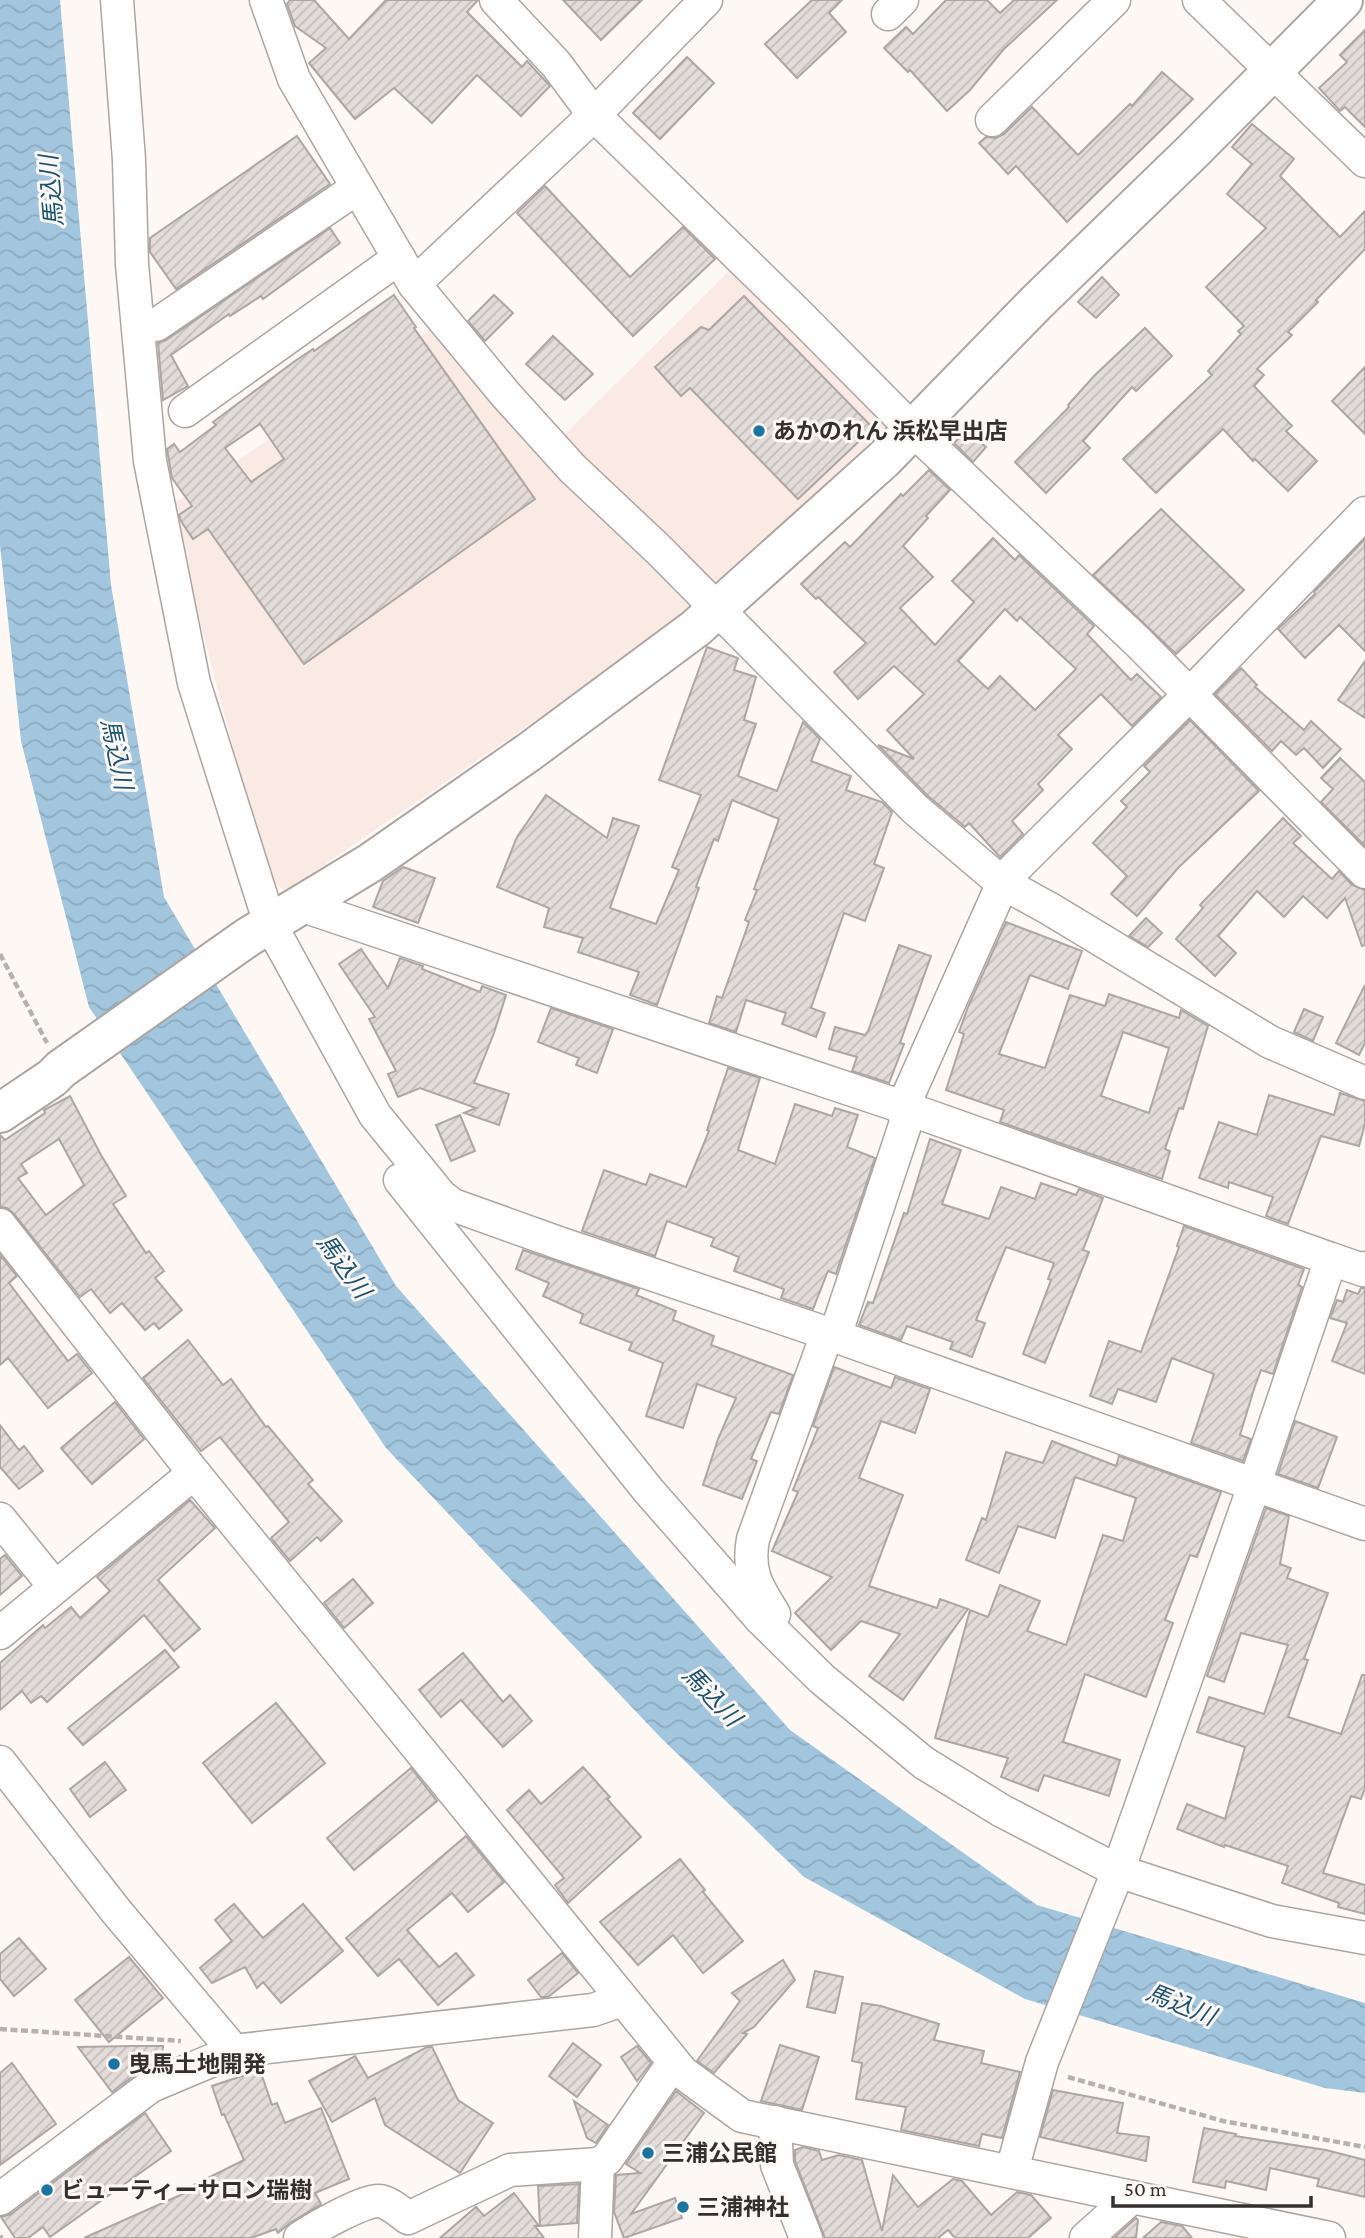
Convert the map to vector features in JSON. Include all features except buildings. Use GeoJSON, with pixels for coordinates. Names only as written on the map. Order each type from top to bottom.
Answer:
{"type":"FeatureCollection","features":[{"type":"Feature","properties":{"kind":"street"},"geometry":{"type":"LineString","coordinates":[[117,0],[129,160],[132,264],[150,461],[194,683],[273,922],[327,1030],[375,1115],[441,1196],[453,1205],[559,1244],[831,1335],[1365,1524]]}},
{"type":"Feature","properties":{"kind":"street"},"geometry":{"type":"LineString","coordinates":[[266,0],[294,79],[407,271],[506,395],[572,468],[717,609],[915,809],[1004,884],[1269,1042],[1365,1083]]}},
{"type":"Feature","properties":{"kind":"street"},"geometry":{"type":"LineString","coordinates":[[496,0],[556,64],[594,116],[788,304],[913,430],[1360,856]]}},
{"type":"Feature","properties":{"kind":"street"},"geometry":{"type":"LineString","coordinates":[[185,411],[407,271],[594,116],[705,0]]}},
{"type":"Feature","properties":{"kind":"street"},"geometry":{"type":"LineString","coordinates":[[992,120],[1114,0]]}},
{"type":"Feature","properties":{"kind":"street"},"geometry":{"type":"LineString","coordinates":[[1199,0],[1365,161]]}},
{"type":"Feature","properties":{"kind":"street"},"geometry":{"type":"LineString","coordinates":[[0,1112],[273,922],[370,863],[529,752],[696,628],[873,469],[1036,303],[1193,151],[1343,0]]}},
{"type":"Feature","properties":{"kind":"street"},"geometry":{"type":"LineString","coordinates":[[156,325],[357,188]]}},
{"type":"Feature","properties":{"kind":"street"},"geometry":{"type":"LineString","coordinates":[[781,1640],[776,1617],[755,1583],[750,1555],[753,1539],[831,1335],[906,1122],[903,1107],[998,894],[1004,884],[1365,513]]}},
{"type":"Feature","properties":{"kind":"street"},"geometry":{"type":"LineString","coordinates":[[273,922],[903,1107],[1364,1270]]}},
{"type":"Feature","properties":{"kind":"street"},"geometry":{"type":"LineString","coordinates":[[327,1030],[341,1090],[387,1163],[648,1490],[781,1640],[822,1679],[924,1763],[1002,1811],[1117,1875],[1272,1921],[1365,1938]]}},
{"type":"Feature","properties":{"kind":"street"},"geometry":{"type":"LineString","coordinates":[[0,1225],[194,1473],[683,2073],[742,2116],[1329,2238]]}},
{"type":"Feature","properties":{"kind":"street"},"geometry":{"type":"LineString","coordinates":[[1012,2170],[1041,2065],[1117,1875],[1331,1259]]}},
{"type":"Feature","properties":{"kind":"street"},"geometry":{"type":"LineString","coordinates":[[0,1633],[194,1473]]}},
{"type":"Feature","properties":{"kind":"street"},"geometry":{"type":"LineString","coordinates":[[0,1519],[55,1587]]}},
{"type":"Feature","properties":{"kind":"street"},"geometry":{"type":"LineString","coordinates":[[0,1762],[116,1911],[234,2052]]}},
{"type":"Feature","properties":{"kind":"street"},"geometry":{"type":"LineString","coordinates":[[0,2199],[151,2086],[234,2052],[593,2010],[622,2000]]}},
{"type":"Feature","properties":{"kind":"street"},"geometry":{"type":"LineString","coordinates":[[300,2238],[324,2223],[374,2201],[386,2203],[408,2218],[510,2170],[598,2164],[607,2159],[673,2063]]}},
{"type":"Feature","properties":{"kind":"street"},"geometry":{"type":"LineString","coordinates":[[775,2122],[777,2165],[806,2238]]}},
{"type":"Feature","properties":{"kind":"street"},"geometry":{"type":"LineString","coordinates":[[595,2238],[598,2164]]}},
{"type":"Feature","properties":{"kind":"street"},"geometry":{"type":"LineString","coordinates":[[1086,2238],[1132,2197]]}},
{"type":"Feature","properties":{"kind":"path"},"geometry":{"type":"LineString","coordinates":[[0,954],[61,1069]]}},
{"type":"Feature","properties":{"kind":"path"},"geometry":{"type":"LineString","coordinates":[[0,2029],[185,2041]]}},
{"type":"Feature","properties":{"kind":"path"},"geometry":{"type":"LineString","coordinates":[[1041,2065],[1223,2121],[1365,2147]]}},
{"type":"Feature","properties":{"kind":"shaded area"},"geometry":{"type":"Polygon","coordinates":[[[734,266],[895,424],[713,593],[562,437],[734,266]]]}},
{"type":"Feature","properties":{"kind":"shaded area"},"geometry":{"type":"Polygon","coordinates":[[[432,329],[692,601],[693,613],[286,891],[267,878],[170,506],[432,329]]]}},
{"type":"Feature","properties":{"kind":"water","name":"馬込川"},"geometry":{"type":"Polygon","coordinates":[[[0,0],[60,0],[111,585],[164,897],[396,1286],[790,1730],[1037,1905],[1365,2003],[1365,2093],[1325,2088],[1025,1999],[804,1877],[661,1738],[386,1448],[89,1007],[21,741],[0,545],[0,0]]]}},
{"type":"Feature","properties":{"kind":"place","name":"あかのれん 浜松早出店"},"geometry":{"type":"Point","coordinates":[759,431]}},
{"type":"Feature","properties":{"kind":"place","name":"曳馬土地開発"},"geometry":{"type":"Point","coordinates":[114,2064]}},
{"type":"Feature","properties":{"kind":"place","name":"三浦公民館"},"geometry":{"type":"Point","coordinates":[648,2153]}},
{"type":"Feature","properties":{"kind":"place","name":"ビューティーサロン瑞樹"},"geometry":{"type":"Point","coordinates":[47,2190]}},
{"type":"Feature","properties":{"kind":"place","name":"三浦神社"},"geometry":{"type":"Point","coordinates":[683,2207]}}]}
